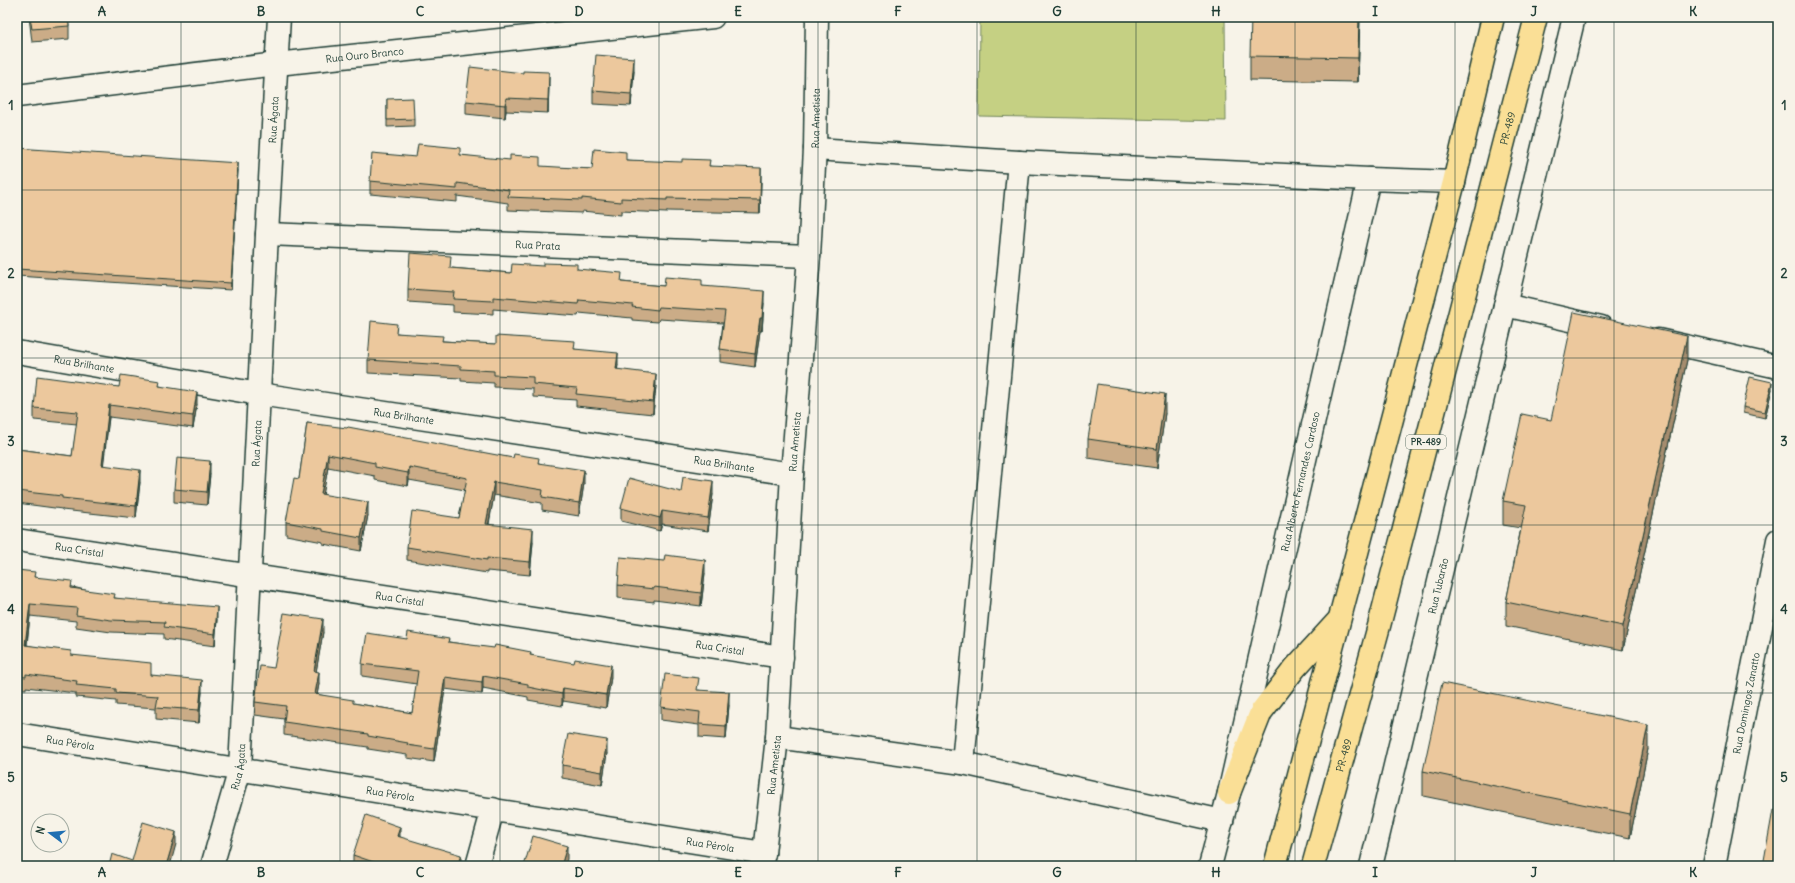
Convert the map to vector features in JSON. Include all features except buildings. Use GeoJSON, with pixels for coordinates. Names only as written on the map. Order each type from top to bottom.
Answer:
{"type":"FeatureCollection","features":[{"type":"Feature","properties":{"kind":"main road"},"geometry":{"type":"LineString","coordinates":[[1275,866],[1454,182],[1493,17]]}},
{"type":"Feature","properties":{"kind":"main road","name":"PR-489"},"geometry":{"type":"LineString","coordinates":[[1313,866],[1378,626],[1536,17]]}},
{"type":"Feature","properties":{"kind":"main road"},"geometry":{"type":"LineString","coordinates":[[1229,793],[1261,712],[1295,668],[1339,620]]}},
{"type":"Feature","properties":{"kind":"street","name":"Rua Ágata"},"geometry":{"type":"LineString","coordinates":[[212,866],[240,769],[279,17]]}},
{"type":"Feature","properties":{"kind":"street","name":"Rua Ouro Branco"},"geometry":{"type":"LineString","coordinates":[[17,96],[277,64],[713,17]]}},
{"type":"Feature","properties":{"kind":"street","name":"Rua Ametista"},"geometry":{"type":"LineString","coordinates":[[762,859],[777,737],[792,474],[816,149],[817,17]]}},
{"type":"Feature","properties":{"kind":"street","name":"Rua Tubarão"},"geometry":{"type":"LineString","coordinates":[[1371,866],[1574,17]]}},
{"type":"Feature","properties":{"kind":"street"},"geometry":{"type":"LineString","coordinates":[[816,149],[1019,162],[1454,182]]}},
{"type":"Feature","properties":{"kind":"street"},"geometry":{"type":"LineString","coordinates":[[963,763],[1019,162]]}},
{"type":"Feature","properties":{"kind":"street","name":"Rua Alberto Fernandes Cardoso"},"geometry":{"type":"LineString","coordinates":[[1210,866],[1229,793],[1369,179]]}},
{"type":"Feature","properties":{"kind":"street","name":"Rua Prata"},"geometry":{"type":"LineString","coordinates":[[267,234],[809,256]]}},
{"type":"Feature","properties":{"kind":"street"},"geometry":{"type":"LineString","coordinates":[[1505,305],[1778,367]]}},
{"type":"Feature","properties":{"kind":"street","name":"Rua Brilhante"},"geometry":{"type":"LineString","coordinates":[[17,352],[259,394],[792,474]]}},
{"type":"Feature","properties":{"kind":"street","name":"Rua Cristal"},"geometry":{"type":"LineString","coordinates":[[17,540],[782,657]]}},
{"type":"Feature","properties":{"kind":"street","name":"Rua Domingos Zanatto"},"geometry":{"type":"LineString","coordinates":[[1714,866],[1778,540]]}},
{"type":"Feature","properties":{"kind":"street","name":"Rua Pérola"},"geometry":{"type":"LineString","coordinates":[[17,734],[493,809],[762,859]]}},
{"type":"Feature","properties":{"kind":"street"},"geometry":{"type":"LineString","coordinates":[[777,737],[963,763],[1222,821]]}},
{"type":"Feature","properties":{"kind":"street"},"geometry":{"type":"LineString","coordinates":[[477,866],[493,809]]}},
{"type":"Feature","properties":{"kind":"green space"},"geometry":{"type":"Polygon","coordinates":[[[980,17],[1225,17],[1226,121],[979,116],[980,17]]]}}]}
